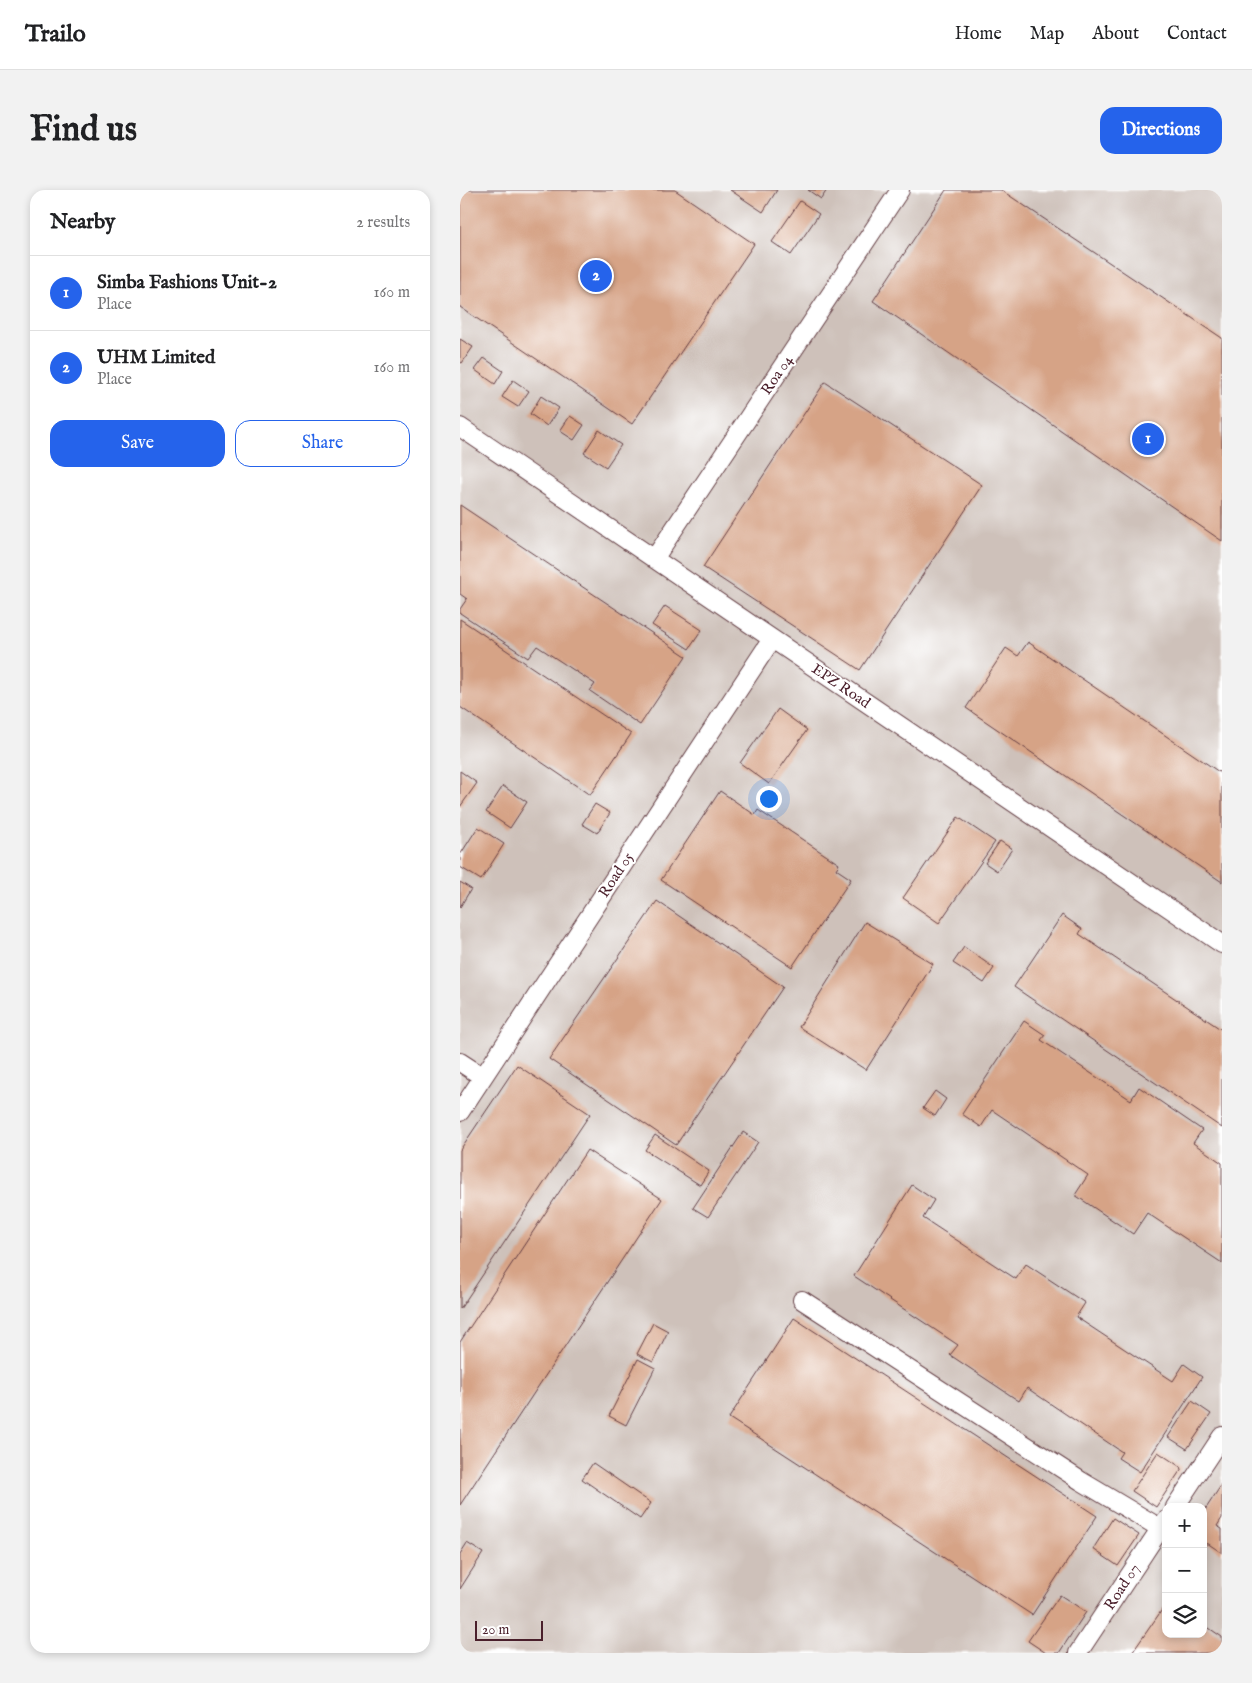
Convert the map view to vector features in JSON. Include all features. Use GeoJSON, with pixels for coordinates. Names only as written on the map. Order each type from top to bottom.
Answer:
{"type":"FeatureCollection","features":[{"type":"Feature","properties":{"kind":"street","name":"Roa 04"},"geometry":{"type":"LineString","coordinates":[[654,559],[900,190]]}},
{"type":"Feature","properties":{"kind":"street","name":"EPZ Road"},"geometry":{"type":"LineString","coordinates":[[460,427],[1222,944]]}},
{"type":"Feature","properties":{"kind":"street","name":"Road 05"},"geometry":{"type":"LineString","coordinates":[[460,1112],[772,639]]}},
{"type":"Feature","properties":{"kind":"street"},"geometry":{"type":"LineString","coordinates":[[460,1062],[483,1077]]}},
{"type":"Feature","properties":{"kind":"street"},"geometry":{"type":"LineString","coordinates":[[802,1300],[1081,1480],[1162,1523]]}},
{"type":"Feature","properties":{"kind":"street"},"geometry":{"type":"LineString","coordinates":[[1178,1503],[1222,1436]]}},
{"type":"Feature","properties":{"kind":"street","name":"Road 07"},"geometry":{"type":"LineString","coordinates":[[1078,1653],[1162,1526]]}},
{"type":"Feature","properties":{"kind":"shaded area"},"geometry":{"type":"Polygon","coordinates":[[[460,190],[1222,190],[1222,1653],[460,1653],[460,190]]]}},
{"type":"Feature","properties":{"kind":"building"},"geometry":{"type":"Polygon","coordinates":[[[460,190],[675,190],[754,244],[632,424],[460,307],[460,190]]]}},
{"type":"Feature","properties":{"kind":"building"},"geometry":{"type":"Polygon","coordinates":[[[730,190],[777,190],[763,212],[730,190]]]}},
{"type":"Feature","properties":{"kind":"building"},"geometry":{"type":"Polygon","coordinates":[[[808,190],[827,190],[821,199],[808,190]]]}},
{"type":"Feature","properties":{"kind":"building"},"geometry":{"type":"Polygon","coordinates":[[[946,190],[1001,190],[1222,338],[1222,541],[873,301],[946,190]]]}},
{"type":"Feature","properties":{"kind":"building"},"geometry":{"type":"Polygon","coordinates":[[[800,201],[819,214],[791,255],[772,242],[800,201]]]}},
{"type":"Feature","properties":{"kind":"building"},"geometry":{"type":"Polygon","coordinates":[[[460,339],[473,347],[462,363],[460,362],[460,339]]]}},
{"type":"Feature","properties":{"kind":"building"},"geometry":{"type":"Polygon","coordinates":[[[484,358],[503,371],[495,384],[475,370],[484,358]]]}},
{"type":"Feature","properties":{"kind":"building"},"geometry":{"type":"Polygon","coordinates":[[[513,380],[529,391],[518,407],[502,397],[513,380]]]}},
{"type":"Feature","properties":{"kind":"building"},"geometry":{"type":"Polygon","coordinates":[[[825,382],[982,485],[860,670],[703,567],[825,382]]]}},
{"type":"Feature","properties":{"kind":"building"},"geometry":{"type":"Polygon","coordinates":[[[541,396],[559,408],[547,426],[530,414],[541,396]]]}},
{"type":"Feature","properties":{"kind":"building"},"geometry":{"type":"Polygon","coordinates":[[[570,416],[584,425],[574,440],[560,431],[570,416]]]}},
{"type":"Feature","properties":{"kind":"building"},"geometry":{"type":"Polygon","coordinates":[[[599,430],[621,445],[606,467],[584,453],[599,430]]]}},
{"type":"Feature","properties":{"kind":"building"},"geometry":{"type":"Polygon","coordinates":[[[460,505],[686,656],[640,725],[590,691],[595,684],[537,646],[528,658],[460,613],[460,609],[467,599],[460,594],[460,505]]]}},
{"type":"Feature","properties":{"kind":"building"},"geometry":{"type":"Polygon","coordinates":[[[665,606],[702,630],[689,649],[652,625],[665,606]]]}},
{"type":"Feature","properties":{"kind":"building"},"geometry":{"type":"Polygon","coordinates":[[[460,619],[631,734],[590,795],[460,707],[460,619]]]}},
{"type":"Feature","properties":{"kind":"building"},"geometry":{"type":"Polygon","coordinates":[[[1028,642],[1222,774],[1222,882],[966,708],[1006,648],[1018,656],[1028,642]]]}},
{"type":"Feature","properties":{"kind":"building"},"geometry":{"type":"Polygon","coordinates":[[[778,709],[807,730],[769,784],[740,763],[778,709]]]}},
{"type":"Feature","properties":{"kind":"building"},"geometry":{"type":"Polygon","coordinates":[[[460,771],[477,783],[460,807],[460,771]]]}},
{"type":"Feature","properties":{"kind":"building"},"geometry":{"type":"Polygon","coordinates":[[[503,786],[527,802],[510,828],[486,812],[503,786]]]}},
{"type":"Feature","properties":{"kind":"building"},"geometry":{"type":"Polygon","coordinates":[[[720,791],[755,815],[758,810],[839,864],[836,869],[851,879],[792,967],[661,880],[720,791]]]}},
{"type":"Feature","properties":{"kind":"building"},"geometry":{"type":"Polygon","coordinates":[[[595,804],[610,813],[597,833],[582,824],[595,804]]]}},
{"type":"Feature","properties":{"kind":"building"},"geometry":{"type":"Polygon","coordinates":[[[958,817],[995,842],[939,923],[903,898],[958,817]]]}},
{"type":"Feature","properties":{"kind":"building"},"geometry":{"type":"Polygon","coordinates":[[[478,827],[504,844],[481,880],[460,867],[460,855],[478,827]]]}},
{"type":"Feature","properties":{"kind":"building"},"geometry":{"type":"Polygon","coordinates":[[[1000,841],[1012,849],[997,871],[985,863],[1000,841]]]}},
{"type":"Feature","properties":{"kind":"building"},"geometry":{"type":"Polygon","coordinates":[[[460,882],[471,889],[460,907],[460,882]]]}},
{"type":"Feature","properties":{"kind":"building"},"geometry":{"type":"Polygon","coordinates":[[[657,901],[783,987],[676,1145],[549,1059],[657,901]]]}},
{"type":"Feature","properties":{"kind":"building"},"geometry":{"type":"Polygon","coordinates":[[[1062,915],[1082,929],[1079,934],[1222,1030],[1222,1128],[1014,987],[1062,915]]]}},
{"type":"Feature","properties":{"kind":"building"},"geometry":{"type":"Polygon","coordinates":[[[865,922],[933,964],[866,1070],[799,1027],[865,922]]]}},
{"type":"Feature","properties":{"kind":"building"},"geometry":{"type":"Polygon","coordinates":[[[964,947],[994,968],[984,983],[953,963],[964,947]]]}},
{"type":"Feature","properties":{"kind":"building"},"geometry":{"type":"Polygon","coordinates":[[[1024,1021],[1045,1035],[1041,1040],[1131,1100],[1139,1087],[1202,1130],[1193,1143],[1222,1163],[1222,1263],[1147,1213],[1133,1234],[1075,1195],[1088,1175],[992,1110],[981,1127],[962,1114],[1024,1021]]]}},
{"type":"Feature","properties":{"kind":"building"},"geometry":{"type":"Polygon","coordinates":[[[517,1065],[590,1114],[460,1309],[460,1150],[517,1065]]]}},
{"type":"Feature","properties":{"kind":"building"},"geometry":{"type":"Polygon","coordinates":[[[935,1091],[946,1099],[935,1116],[923,1108],[935,1091]]]}},
{"type":"Feature","properties":{"kind":"building"},"geometry":{"type":"Polygon","coordinates":[[[743,1132],[758,1142],[708,1217],[693,1208],[743,1132]]]}},
{"type":"Feature","properties":{"kind":"building"},"geometry":{"type":"Polygon","coordinates":[[[655,1135],[709,1171],[700,1185],[645,1150],[655,1135]]]}},
{"type":"Feature","properties":{"kind":"building"},"geometry":{"type":"Polygon","coordinates":[[[587,1150],[662,1199],[460,1505],[460,1342],[587,1150]]]}},
{"type":"Feature","properties":{"kind":"building"},"geometry":{"type":"Polygon","coordinates":[[[912,1185],[934,1200],[923,1218],[1016,1279],[1026,1264],[1085,1303],[1076,1317],[1173,1381],[1184,1364],[1202,1377],[1140,1472],[1118,1458],[1122,1452],[1027,1388],[1019,1401],[950,1355],[958,1345],[854,1276],[912,1185]]]}},
{"type":"Feature","properties":{"kind":"building"},"geometry":{"type":"Polygon","coordinates":[[[794,1318],[1097,1516],[1032,1615],[729,1418],[794,1318]]]}},
{"type":"Feature","properties":{"kind":"building"},"geometry":{"type":"Polygon","coordinates":[[[653,1323],[668,1331],[653,1362],[637,1354],[653,1323]]]}},
{"type":"Feature","properties":{"kind":"building"},"geometry":{"type":"Polygon","coordinates":[[[638,1359],[655,1368],[626,1425],[609,1416],[638,1359]]]}},
{"type":"Feature","properties":{"kind":"building"},"geometry":{"type":"Polygon","coordinates":[[[1192,1401],[1211,1414],[1187,1449],[1168,1437],[1192,1401]]]}},
{"type":"Feature","properties":{"kind":"building"},"geometry":{"type":"Polygon","coordinates":[[[1158,1452],[1182,1468],[1156,1507],[1132,1491],[1158,1452]]]}},
{"type":"Feature","properties":{"kind":"building"},"geometry":{"type":"Polygon","coordinates":[[[593,1463],[651,1503],[640,1519],[582,1479],[593,1463]]]}},
{"type":"Feature","properties":{"kind":"building"},"geometry":{"type":"Polygon","coordinates":[[[1222,1484],[1222,1518],[1217,1526],[1222,1529],[1222,1553],[1207,1543],[1207,1507],[1222,1484]]]}},
{"type":"Feature","properties":{"kind":"building"},"geometry":{"type":"Polygon","coordinates":[[[1113,1518],[1139,1535],[1118,1566],[1093,1549],[1113,1518]]]}},
{"type":"Feature","properties":{"kind":"building"},"geometry":{"type":"Polygon","coordinates":[[[467,1543],[483,1553],[460,1589],[460,1554],[467,1543]]]}},
{"type":"Feature","properties":{"kind":"building"},"geometry":{"type":"Polygon","coordinates":[[[1060,1595],[1086,1612],[1059,1653],[1046,1653],[1028,1641],[1060,1595]]]}},
{"type":"Feature","properties":{"kind":"building"},"geometry":{"type":"Polygon","coordinates":[[[1162,1610],[1162,1638],[1207,1638],[1207,1627],[1222,1637],[1222,1653],[1132,1653],[1162,1610]]]}},
{"type":"Feature","properties":{"kind":"place","name":"UHM Limited"},"geometry":{"type":"Point","coordinates":[596,276]}},
{"type":"Feature","properties":{"kind":"place","name":"Simba Fashions Unit-2"},"geometry":{"type":"Point","coordinates":[1148,439]}}]}
